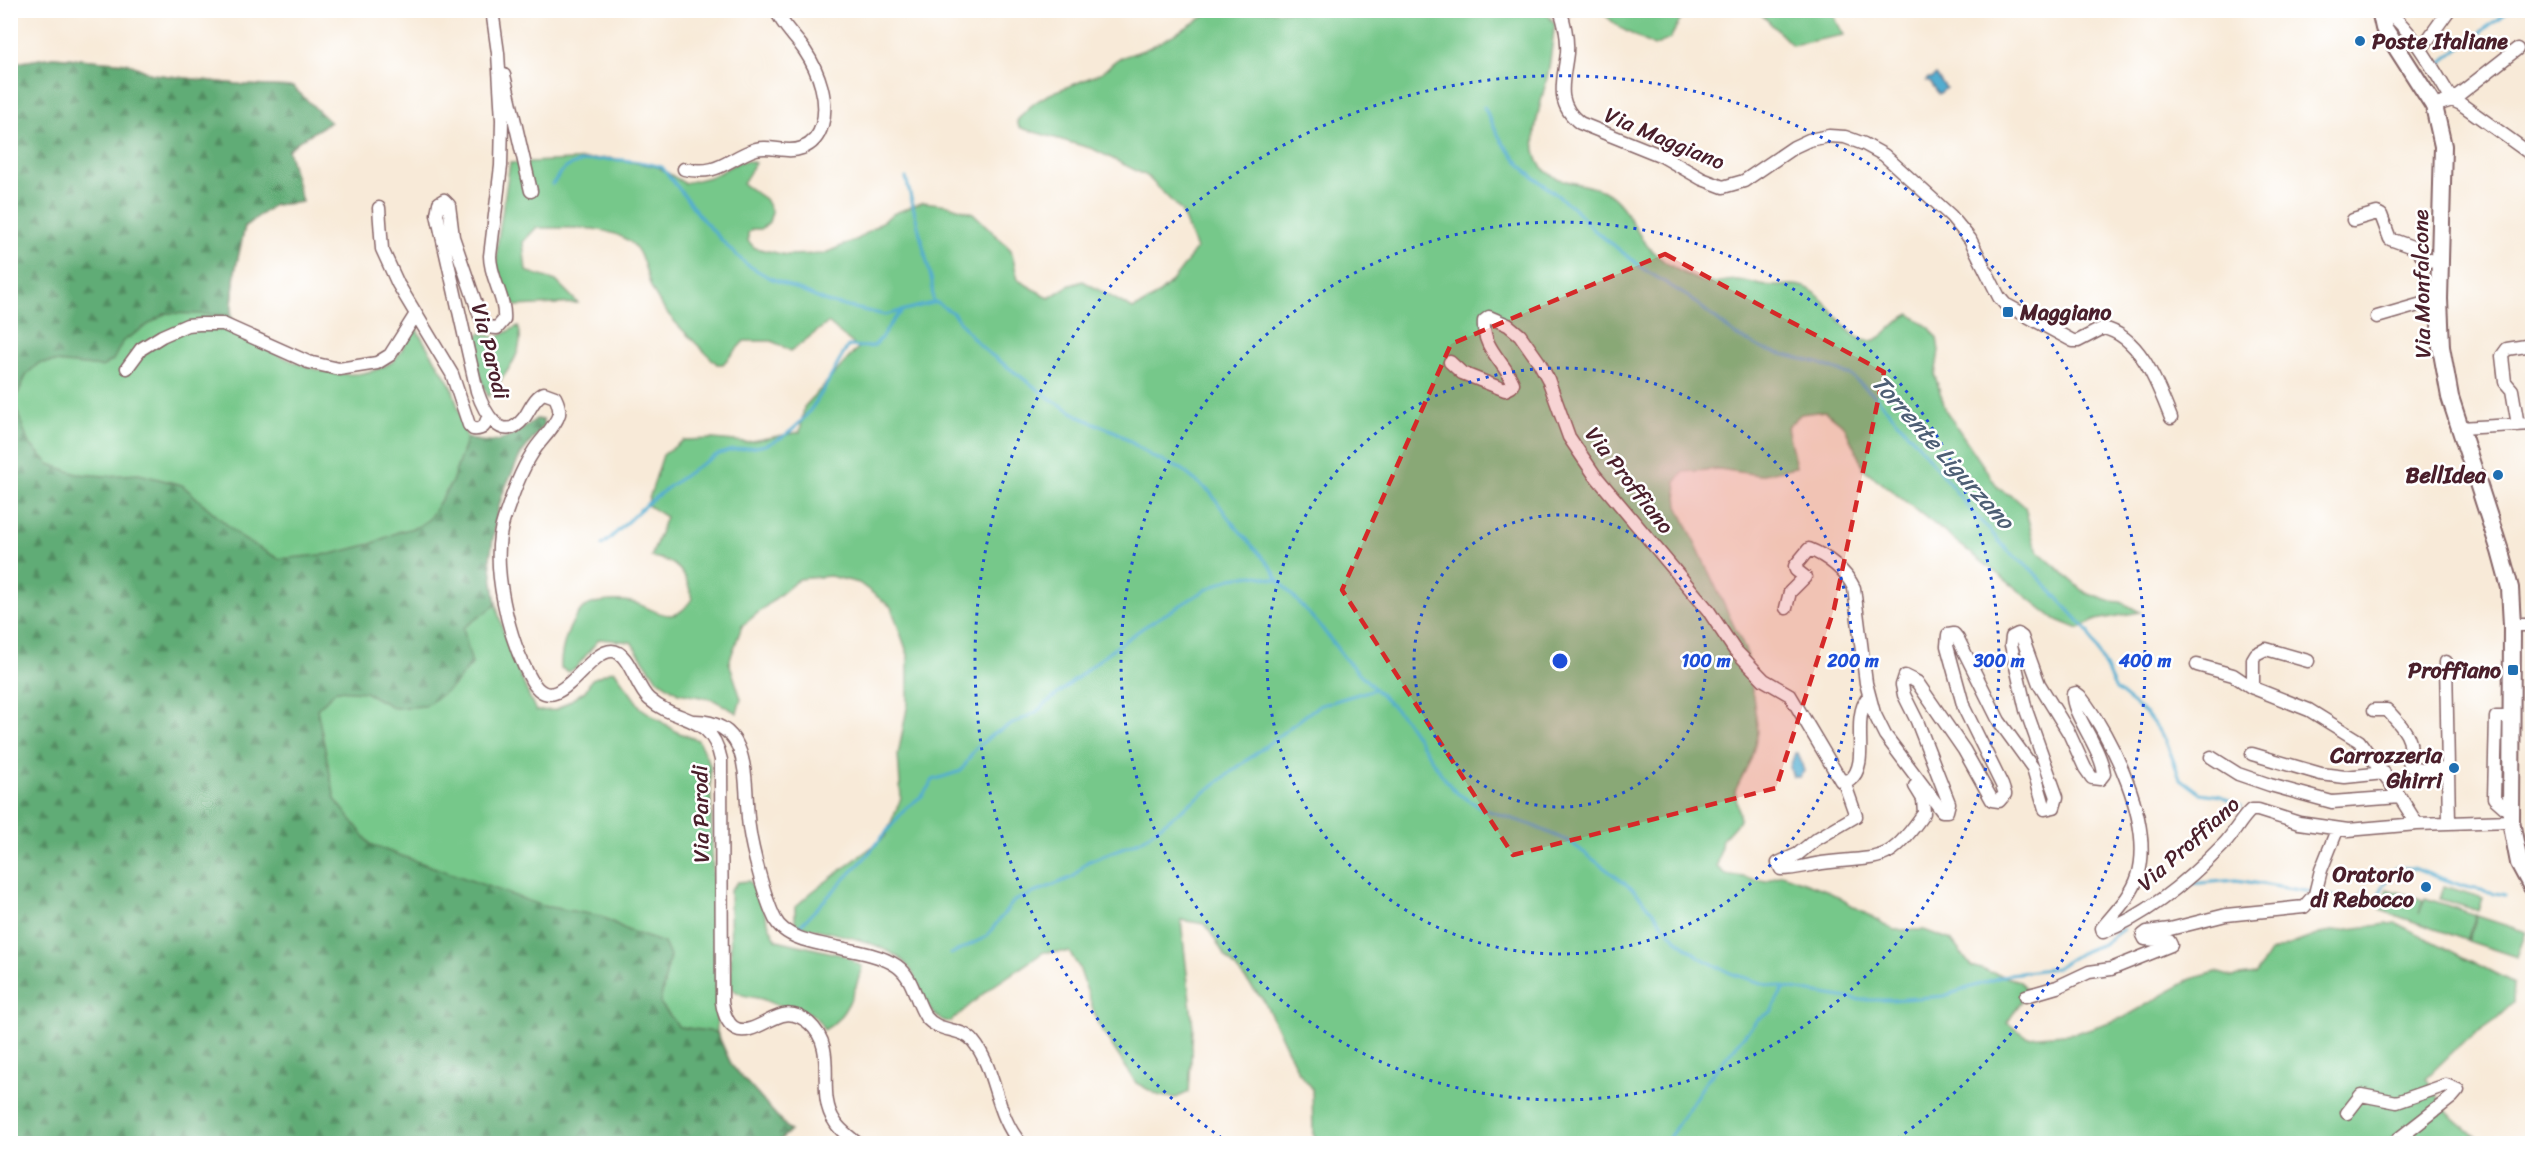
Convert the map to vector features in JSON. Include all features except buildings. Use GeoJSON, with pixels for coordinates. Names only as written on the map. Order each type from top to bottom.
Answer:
{"type":"FeatureCollection","features":[{"type":"Feature","properties":{"kind":"main road","name":"Via Monfalcone"},"geometry":{"type":"LineString","coordinates":[[2379,11],[2384,28],[2434,106],[2443,146],[2439,326],[2445,372],[2460,428],[2510,588],[2511,738],[2515,823],[2519,863],[2532,887]]}},
{"type":"Feature","properties":{"kind":"street","name":"Via Parodi"},"geometry":{"type":"LineString","coordinates":[[492,10],[498,53],[502,143],[490,263],[505,317],[497,328],[491,329],[484,325],[473,298],[453,237],[446,201],[441,201],[437,211],[477,391],[488,417],[499,426],[513,426],[522,420],[538,396],[544,393],[555,397],[559,407],[558,416],[533,452],[515,489],[504,519],[500,542],[500,574],[505,608],[532,682],[543,692],[558,692],[600,656],[613,651],[625,657],[638,686],[650,701],[663,710],[694,721],[715,738],[721,760],[722,978],[725,1017],[731,1025],[740,1030],[749,1030],[770,1018],[790,1014],[810,1023],[825,1049],[828,1109],[838,1126],[858,1143]]}},
{"type":"Feature","properties":{"kind":"street"},"geometry":{"type":"LineString","coordinates":[[684,169],[700,172],[714,170],[757,149],[799,150],[816,139],[824,117],[820,83],[804,50],[791,36],[776,10]]}},
{"type":"Feature","properties":{"kind":"street","name":"Via Maggiano"},"geometry":{"type":"LineString","coordinates":[[1560,10],[1566,27],[1567,51],[1561,93],[1569,113],[1580,123],[1662,156],[1702,179],[1723,187],[1744,181],[1794,147],[1809,140],[1829,136],[1845,137],[1864,144],[1884,155],[1951,216],[1970,239],[1999,297],[2005,304],[2073,340],[2080,340],[2103,328],[2113,330],[2130,345],[2146,361],[2171,418]]}},
{"type":"Feature","properties":{"kind":"street"},"geometry":{"type":"LineString","coordinates":[[2421,49],[2449,10]]}},
{"type":"Feature","properties":{"kind":"street"},"geometry":{"type":"LineString","coordinates":[[2379,11],[2395,19],[2421,49],[2452,99],[2532,155]]}},
{"type":"Feature","properties":{"kind":"street"},"geometry":{"type":"LineString","coordinates":[[2434,106],[2452,99],[2517,49]]}},
{"type":"Feature","properties":{"kind":"street"},"geometry":{"type":"LineString","coordinates":[[498,53],[531,191]]}},
{"type":"Feature","properties":{"kind":"street"},"geometry":{"type":"LineString","coordinates":[[379,208],[382,249],[398,284],[452,374],[469,425],[479,430],[485,427],[488,417]]}},
{"type":"Feature","properties":{"kind":"street"},"geometry":{"type":"LineString","coordinates":[[2353,220],[2377,213],[2390,239],[2415,248],[2422,256],[2440,265]]}},
{"type":"Feature","properties":{"kind":"street"},"geometry":{"type":"LineString","coordinates":[[2377,317],[2439,299]]}},
{"type":"Feature","properties":{"kind":"street"},"geometry":{"type":"LineString","coordinates":[[127,368],[141,349],[162,336],[187,325],[199,324],[223,324],[308,362],[339,369],[377,363],[390,355],[416,314]]}},
{"type":"Feature","properties":{"kind":"street","name":"Via Proffiano"},"geometry":{"type":"LineString","coordinates":[[1450,362],[1462,373],[1505,390],[1513,383],[1489,346],[1483,332],[1484,321],[1490,317],[1498,319],[1520,335],[1548,379],[1569,437],[1594,474],[1708,609],[1734,649],[1764,680],[1790,695],[1830,766],[1844,782],[1856,816],[1815,840],[1798,854],[1778,863],[1781,869],[1821,863],[1868,860],[1894,850],[1910,834],[1924,813],[1923,799],[1914,785],[1917,777]]}},
{"type":"Feature","properties":{"kind":"street"},"geometry":{"type":"LineString","coordinates":[[2518,425],[2512,390],[2505,382],[2502,356],[2507,349],[2532,345]]}},
{"type":"Feature","properties":{"kind":"street"},"geometry":{"type":"LineString","coordinates":[[2460,428],[2532,424]]}},
{"type":"Feature","properties":{"kind":"street","name":"Via Proffiano"},"geometry":{"type":"LineString","coordinates":[[1786,608],[1790,592],[1805,577],[1794,568],[1807,551],[1813,550],[1843,572],[1854,588],[1868,698],[1885,735],[1938,807],[1947,811],[1949,803],[1920,728],[1904,694],[1902,682],[1907,676],[1917,682],[1964,750],[1992,800],[1999,801],[2005,794],[1964,708],[1947,646],[1947,637],[1952,634],[1958,639],[1999,720],[2029,761],[2043,806],[2047,809],[2054,807],[2057,797],[2026,710],[2011,645],[2014,636],[2020,635],[2046,698],[2069,733],[2085,768],[2092,778],[2098,779],[2102,778],[2103,768],[2095,744],[2073,705],[2074,693],[2080,696],[2100,726],[2116,758],[2141,827],[2141,859],[2138,877],[2129,895],[2103,927],[2102,932],[2146,909],[2176,887],[2226,841],[2251,810],[2337,830],[2417,824],[2515,823]]}},
{"type":"Feature","properties":{"kind":"street"},"geometry":{"type":"LineString","coordinates":[[2512,625],[2532,625]]}},
{"type":"Feature","properties":{"kind":"street"},"geometry":{"type":"LineString","coordinates":[[2253,688],[2253,659],[2261,650],[2308,661]]}},
{"type":"Feature","properties":{"kind":"street"},"geometry":{"type":"LineString","coordinates":[[2446,662],[2449,823]]}},
{"type":"Feature","properties":{"kind":"street"},"geometry":{"type":"LineString","coordinates":[[2197,664],[2233,675],[2253,688],[2309,710],[2359,741],[2384,773],[2417,824]]}},
{"type":"Feature","properties":{"kind":"street","name":"Via Proffiano"},"geometry":{"type":"LineString","coordinates":[[1844,782],[1850,780],[1857,772],[1859,729],[1863,704],[1868,698]]}},
{"type":"Feature","properties":{"kind":"street"},"geometry":{"type":"LineString","coordinates":[[2374,710],[2387,710],[2410,740],[2412,751],[2408,759],[2411,767],[2420,770],[2448,769]]}},
{"type":"Feature","properties":{"kind":"street","name":"Via Monfalcone"},"geometry":{"type":"LineString","coordinates":[[2511,717],[2496,717],[2494,798],[2515,823]]}},
{"type":"Feature","properties":{"kind":"street"},"geometry":{"type":"LineString","coordinates":[[694,721],[710,721],[722,726],[741,753],[747,781],[749,830],[769,904],[780,929],[800,940],[880,956],[904,972],[929,1020],[940,1028],[966,1035],[973,1040],[983,1058],[1003,1117],[1021,1143]]}},
{"type":"Feature","properties":{"kind":"street"},"geometry":{"type":"LineString","coordinates":[[2494,743],[2511,738]]}},
{"type":"Feature","properties":{"kind":"street"},"geometry":{"type":"LineString","coordinates":[[2252,754],[2321,774],[2345,777],[2384,773]]}},
{"type":"Feature","properties":{"kind":"street"},"geometry":{"type":"LineString","coordinates":[[2211,757],[2238,774],[2271,786],[2332,802],[2400,797]]}},
{"type":"Feature","properties":{"kind":"street"},"geometry":{"type":"LineString","coordinates":[[2026,996],[2057,987],[2089,972],[2111,969],[2171,945],[2164,939],[2145,939],[2143,935],[2147,932],[2170,929],[2226,915],[2304,907],[2315,894],[2321,870],[2337,830]]}},
{"type":"Feature","properties":{"kind":"street"},"geometry":{"type":"LineString","coordinates":[[2347,1113],[2361,1095],[2397,1102],[2446,1085],[2458,1090],[2392,1143]]}},
{"type":"Feature","properties":{"kind":"highlighted area"},"geometry":{"type":"Polygon","coordinates":[[[1665,254],[1884,372],[1834,609],[1776,788],[1513,855],[1342,590],[1451,344],[1665,254]]]}},
{"type":"Feature","properties":{"kind":"green space"},"geometry":{"type":"Polygon","coordinates":[[[1685,10],[1670,39],[1654,46],[1620,28],[1600,11],[1685,10]]]}},
{"type":"Feature","properties":{"kind":"green space"},"geometry":{"type":"Polygon","coordinates":[[[1213,11],[1545,11],[1555,24],[1534,144],[1539,163],[1545,170],[1552,176],[1596,188],[1612,196],[1657,256],[1683,273],[1703,282],[1738,280],[1765,286],[1805,287],[1822,299],[1853,334],[1870,341],[1885,334],[1910,314],[1930,328],[1937,338],[1939,351],[1935,376],[1946,411],[1999,489],[2025,507],[2034,543],[2040,553],[2086,593],[2109,601],[2121,602],[2140,612],[2096,620],[2079,629],[2055,619],[1864,469],[1844,426],[1825,411],[1801,414],[1787,427],[1796,467],[1759,475],[1719,469],[1684,472],[1676,481],[1678,506],[1747,654],[1758,732],[1751,759],[1735,791],[1740,820],[1722,840],[1717,867],[1725,874],[1766,881],[1782,874],[1826,890],[1894,930],[1924,930],[1951,940],[1971,966],[2019,981],[2028,991],[2007,1023],[2028,1037],[2076,1033],[2125,1017],[2191,979],[2216,972],[2232,977],[2256,974],[2270,952],[2325,932],[2396,923],[2514,983],[2513,1003],[2496,1019],[2462,1043],[2426,1078],[2448,1113],[2483,1143],[1318,1143],[1313,1134],[1312,1088],[1298,1071],[1264,1001],[1226,957],[1205,924],[1181,920],[1193,1027],[1189,1092],[1176,1098],[1160,1096],[1136,1083],[1098,1024],[1079,967],[1069,952],[1044,952],[989,989],[950,1022],[934,1014],[924,999],[912,972],[897,957],[872,944],[800,926],[795,922],[795,907],[885,837],[901,798],[898,755],[908,703],[908,655],[891,607],[859,583],[830,576],[799,579],[742,626],[729,662],[741,699],[737,713],[712,699],[678,693],[656,678],[631,642],[599,639],[576,668],[568,672],[561,668],[561,661],[569,629],[577,615],[586,606],[606,601],[626,601],[661,614],[671,615],[680,612],[692,599],[684,575],[679,569],[668,561],[651,557],[666,517],[647,505],[663,455],[684,440],[713,439],[746,442],[800,432],[804,407],[858,348],[828,323],[791,351],[772,341],[744,341],[723,364],[717,364],[664,308],[651,287],[641,257],[634,246],[620,236],[597,229],[536,228],[523,242],[526,271],[556,281],[578,303],[515,306],[497,270],[497,246],[510,163],[612,158],[658,167],[684,183],[713,176],[739,162],[755,163],[743,184],[765,199],[772,212],[769,222],[761,229],[752,229],[748,233],[748,241],[755,248],[786,255],[823,254],[858,239],[893,214],[923,202],[948,205],[973,213],[1011,250],[1018,280],[1049,298],[1068,286],[1083,281],[1133,309],[1162,291],[1176,277],[1196,249],[1181,211],[1147,176],[1093,149],[1019,127],[1017,121],[1034,103],[1044,97],[1100,73],[1118,59],[1153,46],[1213,11]]]}},
{"type":"Feature","properties":{"kind":"green space"},"geometry":{"type":"Polygon","coordinates":[[[1758,11],[1831,11],[1844,35],[1792,45],[1758,11]]]}},
{"type":"Feature","properties":{"kind":"green space"},"geometry":{"type":"Polygon","coordinates":[[[53,57],[127,63],[152,74],[245,85],[293,87],[330,122],[288,150],[302,202],[274,205],[245,226],[235,271],[231,315],[238,336],[313,368],[334,373],[354,374],[373,371],[392,362],[415,327],[452,387],[467,438],[487,442],[496,441],[512,436],[536,419],[543,420],[543,426],[522,451],[514,466],[499,505],[492,533],[490,559],[492,579],[506,637],[536,711],[556,710],[585,691],[592,679],[614,670],[641,708],[677,732],[698,740],[710,765],[717,1032],[732,1066],[790,1131],[780,1140],[782,1144],[11,1144],[11,64],[53,57]]]}},
{"type":"Feature","properties":{"kind":"green space"},"geometry":{"type":"Polygon","coordinates":[[[53,57],[127,63],[152,74],[245,85],[293,87],[330,122],[288,150],[302,202],[274,205],[245,226],[235,271],[231,315],[166,313],[123,341],[113,360],[102,367],[55,362],[39,363],[27,374],[14,402],[28,442],[49,464],[77,474],[106,476],[139,474],[182,485],[243,539],[279,559],[331,554],[371,544],[398,532],[417,527],[429,519],[452,482],[467,438],[487,442],[496,441],[512,436],[536,419],[543,420],[543,426],[521,454],[502,494],[490,558],[496,605],[463,628],[472,664],[451,688],[425,706],[394,708],[365,692],[337,690],[317,709],[335,799],[371,845],[543,906],[601,916],[627,930],[664,943],[670,956],[660,1003],[679,1027],[716,1032],[732,1066],[790,1131],[780,1140],[782,1143],[11,1143],[10,64],[53,57]]]}},
{"type":"Feature","properties":{"kind":"green space"},"geometry":{"type":"Polygon","coordinates":[[[518,326],[520,345],[517,354],[488,397],[478,371],[472,340],[481,333],[496,338],[518,326]]]}},
{"type":"Feature","properties":{"kind":"green space"},"geometry":{"type":"Polygon","coordinates":[[[749,881],[758,895],[769,926],[777,940],[846,956],[862,967],[849,1003],[838,1019],[824,1030],[811,1014],[742,995],[731,988],[730,890],[738,882],[749,881]]]}},
{"type":"Feature","properties":{"kind":"green space"},"geometry":{"type":"Polygon","coordinates":[[[2444,886],[2483,898],[2479,911],[2440,899],[2444,886]]]}},
{"type":"Feature","properties":{"kind":"green space"},"geometry":{"type":"Polygon","coordinates":[[[2387,889],[2423,900],[2419,914],[2425,898],[2476,915],[2467,940],[2380,910],[2387,889]]]}},
{"type":"Feature","properties":{"kind":"green space"},"geometry":{"type":"Polygon","coordinates":[[[2477,916],[2526,932],[2517,957],[2468,941],[2477,916]]]}},
{"type":"Feature","properties":{"kind":"water"},"geometry":{"type":"Polygon","coordinates":[[[1936,75],[1946,88],[1939,94],[1931,83],[1926,81],[1936,75]]]}},
{"type":"Feature","properties":{"kind":"water"},"geometry":{"type":"Polygon","coordinates":[[[1795,753],[1798,753],[1804,771],[1799,777],[1793,777],[1790,767],[1795,753]]]}},
{"type":"Feature","properties":{"kind":"waterway"},"geometry":{"type":"LineString","coordinates":[[2441,63],[2509,10]]}},
{"type":"Feature","properties":{"kind":"waterway","name":"Torrente Ligurzano"},"geometry":{"type":"LineString","coordinates":[[1484,107],[1502,142],[1527,172],[1574,208],[1594,230],[1645,270],[1690,298],[1737,336],[1765,350],[1818,363],[1850,375],[1875,396],[1916,442],[1969,508],[2009,552],[2031,569],[2088,631],[2116,690],[2147,715],[2165,739],[2180,778],[2200,793],[2221,796],[2241,806]]}},
{"type":"Feature","properties":{"kind":"waterway"},"geometry":{"type":"LineString","coordinates":[[552,184],[560,173],[580,162],[624,160],[662,167],[703,220],[728,247],[746,264],[768,277],[827,302],[885,315],[936,302],[953,313],[986,351],[1051,399],[1082,418],[1116,432],[1153,457],[1181,469],[1210,492],[1230,520],[1271,567],[1279,581],[1321,627],[1345,659],[1404,718],[1446,781],[1457,793],[1483,809],[1531,825],[1570,842],[1635,891],[1676,939],[1699,957],[1730,973],[1768,985],[1861,1000],[1944,996],[2010,974],[2056,968],[2080,953],[2103,944],[2123,929]]}},
{"type":"Feature","properties":{"kind":"waterway"},"geometry":{"type":"LineString","coordinates":[[906,178],[932,282],[933,303]]}},
{"type":"Feature","properties":{"kind":"waterway"},"geometry":{"type":"LineString","coordinates":[[602,545],[650,502],[708,460],[730,451],[765,445],[793,429],[815,404],[848,346],[873,346],[901,313]]}},
{"type":"Feature","properties":{"kind":"waterway"},"geometry":{"type":"LineString","coordinates":[[795,931],[864,859],[906,808],[923,795],[933,780],[961,771],[975,749],[993,734],[1036,712],[1105,655],[1144,627],[1204,591],[1231,578],[1253,575],[1277,580]]}},
{"type":"Feature","properties":{"kind":"waterway"},"geometry":{"type":"LineString","coordinates":[[951,954],[986,937],[1014,901],[1073,877],[1087,862],[1142,840],[1318,706],[1375,689]]}},
{"type":"Feature","properties":{"kind":"waterway","name":"Torrente Ligurzano"},"geometry":{"type":"LineString","coordinates":[[2321,894],[2375,904],[2382,888],[2396,868],[2412,868],[2466,887],[2505,895]]}},
{"type":"Feature","properties":{"kind":"waterway","name":"Torrente Ligurzano"},"geometry":{"type":"LineString","coordinates":[[2189,884],[2236,880],[2312,892]]}},
{"type":"Feature","properties":{"kind":"waterway"},"geometry":{"type":"LineString","coordinates":[[1665,1144],[1705,1083],[1758,1019],[1771,1012],[1784,987]]}},
{"type":"Feature","properties":{"kind":"place","name":"Poste Italiane"},"geometry":{"type":"Point","coordinates":[2360,41]}},
{"type":"Feature","properties":{"kind":"place","name":"Maggiano"},"geometry":{"type":"Point","coordinates":[2008,312]}},
{"type":"Feature","properties":{"kind":"place","name":"BellIdea"},"geometry":{"type":"Point","coordinates":[2498,475]}},
{"type":"Feature","properties":{"kind":"place","name":"Proffiano"},"geometry":{"type":"Point","coordinates":[2513,670]}},
{"type":"Feature","properties":{"kind":"place","name":"Carrozzeria Ghirri"},"geometry":{"type":"Point","coordinates":[2454,768]}},
{"type":"Feature","properties":{"kind":"place","name":"Oratorio di Rebocco"},"geometry":{"type":"Point","coordinates":[2426,887]}}]}
